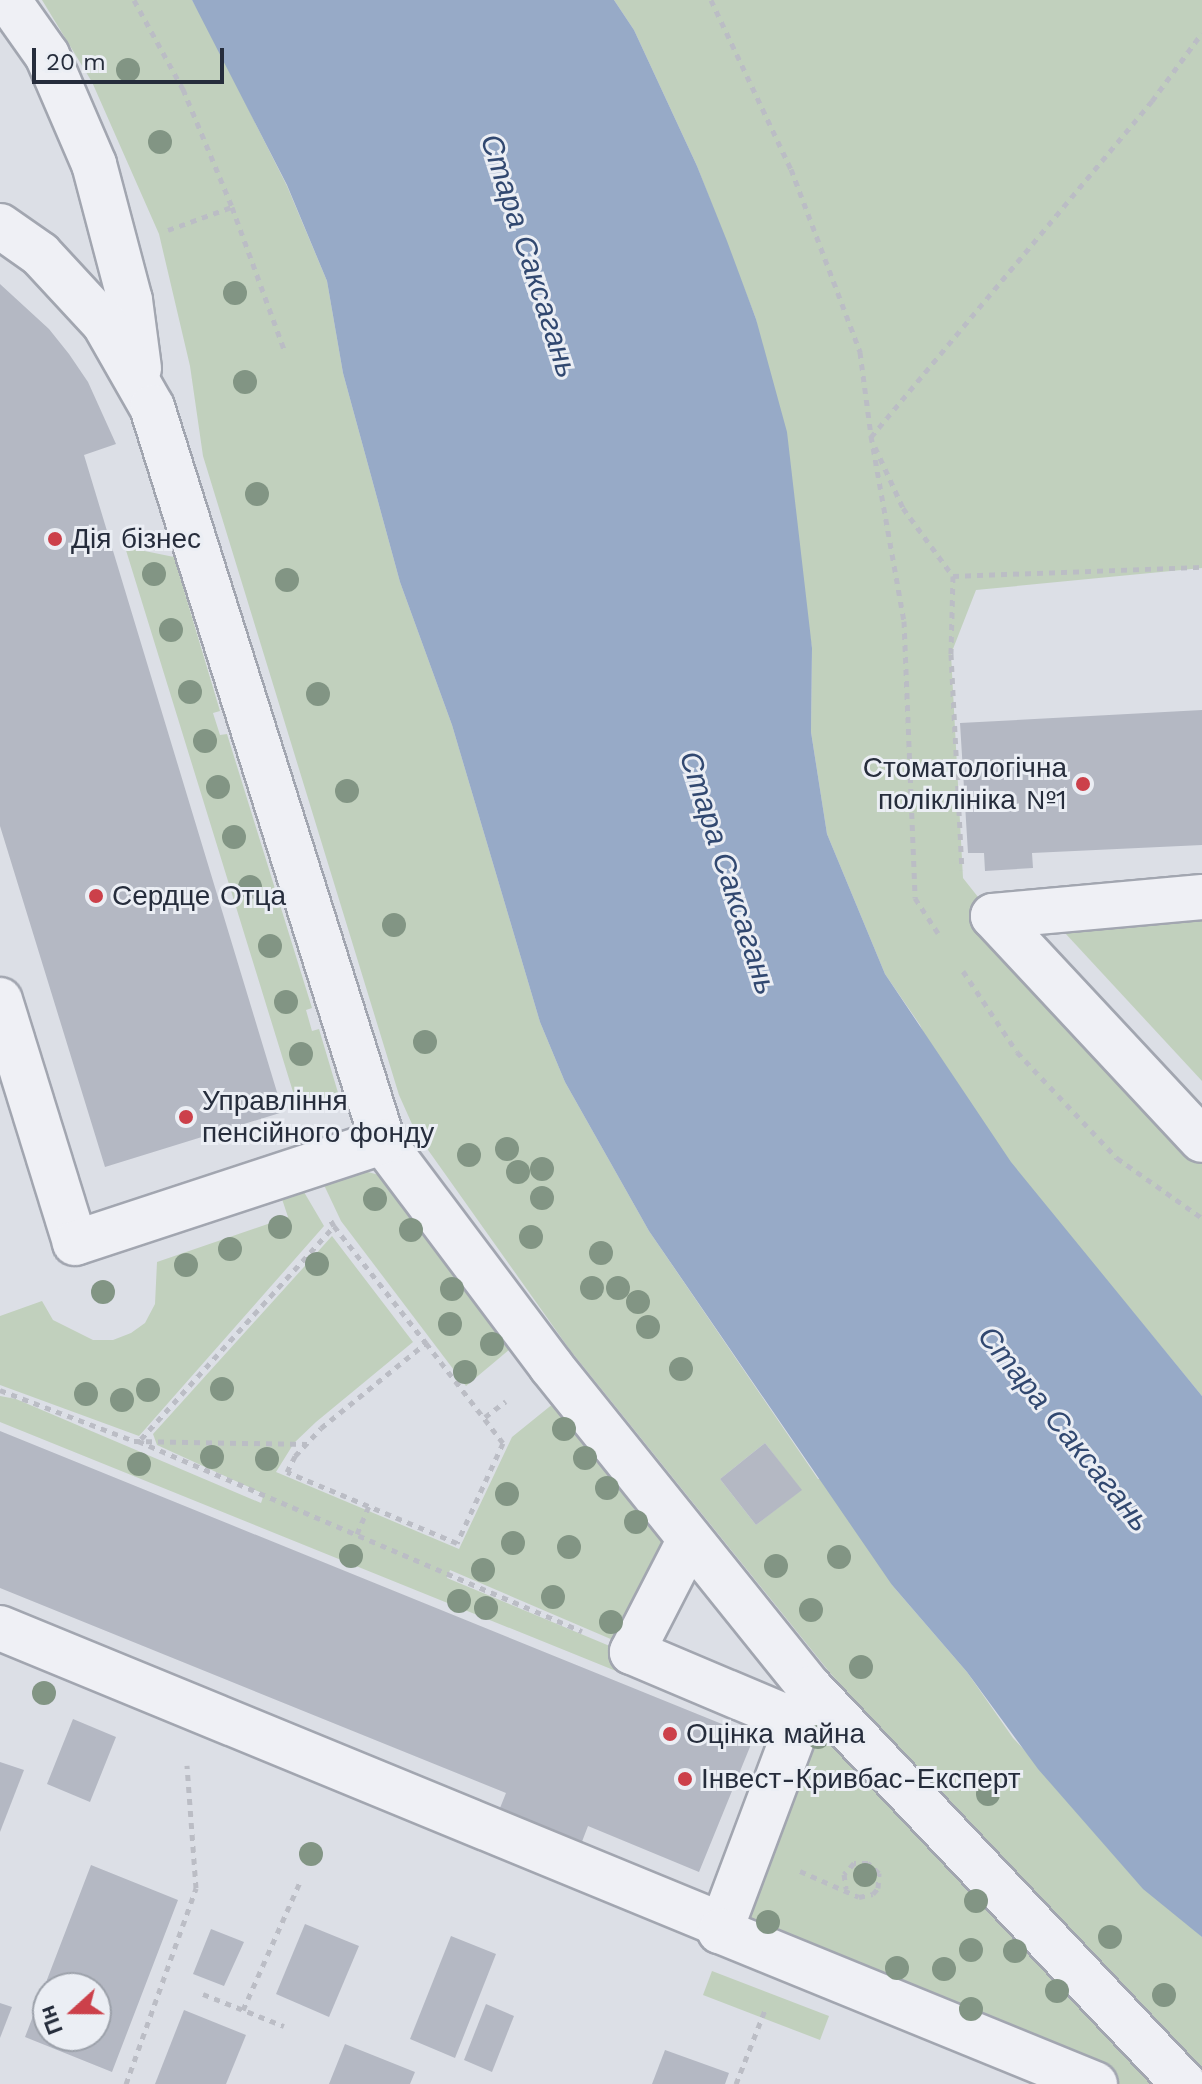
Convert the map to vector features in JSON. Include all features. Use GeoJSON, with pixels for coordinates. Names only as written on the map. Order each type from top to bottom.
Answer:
{"type":"FeatureCollection","features":[{"type":"Feature","properties":{"kind":"street"},"geometry":{"type":"LineString","coordinates":[[8,0],[47,55],[94,164],[130,300],[142,386]]}},
{"type":"Feature","properties":{"kind":"street"},"geometry":{"type":"LineString","coordinates":[[0,226],[40,254],[104,323],[142,386],[158,427],[383,1142],[689,1541],[804,1706],[1184,2084]]}},
{"type":"Feature","properties":{"kind":"street"},"geometry":{"type":"LineString","coordinates":[[993,916],[1202,897]]}},
{"type":"Feature","properties":{"kind":"street"},"geometry":{"type":"LineString","coordinates":[[993,916],[1202,1140]]}},
{"type":"Feature","properties":{"kind":"street"},"geometry":{"type":"LineString","coordinates":[[0,1000],[75,1243],[383,1142]]}},
{"type":"Feature","properties":{"kind":"street"},"geometry":{"type":"LineString","coordinates":[[689,1541],[632,1652],[804,1706]]}},
{"type":"Feature","properties":{"kind":"street"},"geometry":{"type":"LineString","coordinates":[[0,1628],[722,1925]]}},
{"type":"Feature","properties":{"kind":"street"},"geometry":{"type":"LineString","coordinates":[[804,1706],[720,1931],[1095,2084]]}},
{"type":"Feature","properties":{"kind":"path"},"geometry":{"type":"LineString","coordinates":[[134,0],[183,89],[232,207],[284,349]]}},
{"type":"Feature","properties":{"kind":"path"},"geometry":{"type":"LineString","coordinates":[[711,0],[791,169],[860,352],[871,436],[904,621],[915,898],[940,937]]}},
{"type":"Feature","properties":{"kind":"path"},"geometry":{"type":"LineString","coordinates":[[871,436],[1152,101],[1202,33]]}},
{"type":"Feature","properties":{"kind":"path"},"geometry":{"type":"LineString","coordinates":[[159,234],[232,207]]}},
{"type":"Feature","properties":{"kind":"path"},"geometry":{"type":"LineString","coordinates":[[871,436],[903,508],[953,576],[951,654],[963,878],[993,916]]}},
{"type":"Feature","properties":{"kind":"path"},"geometry":{"type":"LineString","coordinates":[[953,576],[1202,567]]}},
{"type":"Feature","properties":{"kind":"path"},"geometry":{"type":"LineString","coordinates":[[957,962],[1017,1052],[1117,1158],[1202,1218]]}},
{"type":"Feature","properties":{"kind":"path"},"geometry":{"type":"LineString","coordinates":[[306,1168],[334,1226],[426,1343],[503,1443],[457,1543],[287,1472],[321,1428],[426,1343]]}},
{"type":"Feature","properties":{"kind":"path"},"geometry":{"type":"LineString","coordinates":[[140,1440],[334,1226]]}},
{"type":"Feature","properties":{"kind":"path"},"geometry":{"type":"LineString","coordinates":[[0,1390],[140,1440],[632,1652]]}},
{"type":"Feature","properties":{"kind":"path"},"geometry":{"type":"LineString","coordinates":[[140,1440],[307,1444]]}},
{"type":"Feature","properties":{"kind":"path"},"geometry":{"type":"LineString","coordinates":[[357,1534],[369,1506]]}},
{"type":"Feature","properties":{"kind":"path"},"geometry":{"type":"LineString","coordinates":[[126,2084],[196,1888],[186,1763]]}},
{"type":"Feature","properties":{"kind":"path"},"geometry":{"type":"LineString","coordinates":[[854,1863],[868,1863],[879,1873],[878,1888],[867,1897],[852,1894],[846,1889],[844,1874],[854,1863]]}},
{"type":"Feature","properties":{"kind":"path"},"geometry":{"type":"LineString","coordinates":[[243,2010],[301,1880]]}},
{"type":"Feature","properties":{"kind":"path"},"geometry":{"type":"LineString","coordinates":[[203,1994],[284,2026]]}},
{"type":"Feature","properties":{"kind":"path"},"geometry":{"type":"LineString","coordinates":[[736,2084],[762,2019]]}},
{"type":"Feature","properties":{"kind":"green space"},"geometry":{"type":"Polygon","coordinates":[[[42,0],[192,0],[287,186],[327,281],[343,373],[400,582],[452,725],[540,1022],[565,1082],[649,1231],[818,1479],[855,1480],[892,1585],[967,1672],[1013,1738],[1202,1937],[1202,2079],[831,1674],[570,1350],[416,1133],[399,1095],[203,456],[190,366],[159,234],[92,82],[42,0]],[[765,1443],[720,1479],[756,1525],[801,1490],[765,1443]]]}},
{"type":"Feature","properties":{"kind":"green space"},"geometry":{"type":"Polygon","coordinates":[[[614,0],[1202,0],[1202,568],[976,590],[951,654],[963,878],[993,916],[1202,1140],[1202,1396],[1127,1305],[981,1164],[920,1025],[885,974],[827,834],[811,732],[812,648],[756,319],[697,166],[634,30],[614,0]]]}},
{"type":"Feature","properties":{"kind":"green space"},"geometry":{"type":"Polygon","coordinates":[[[125,547],[174,557],[220,711],[213,713],[220,735],[227,734],[312,1008],[306,1010],[312,1031],[319,1029],[339,1096],[298,1108],[125,547]]]}},
{"type":"Feature","properties":{"kind":"green space"},"geometry":{"type":"Polygon","coordinates":[[[1202,921],[1202,1081],[1065,933],[1202,921]]]}},
{"type":"Feature","properties":{"kind":"green space"},"geometry":{"type":"Polygon","coordinates":[[[364,1171],[383,1176],[517,1343],[466,1386],[341,1221],[324,1185],[364,1171]]]}},
{"type":"Feature","properties":{"kind":"green space"},"geometry":{"type":"Polygon","coordinates":[[[304,1192],[324,1226],[139,1436],[0,1385],[0,1316],[42,1301],[53,1320],[93,1340],[113,1340],[131,1333],[145,1323],[155,1304],[157,1262],[288,1217],[282,1199],[304,1192]]]}},
{"type":"Feature","properties":{"kind":"green space"},"geometry":{"type":"Polygon","coordinates":[[[332,1236],[413,1342],[316,1422],[294,1443],[276,1472],[459,1549],[512,1437],[559,1399],[677,1545],[627,1646],[450,1570],[447,1578],[624,1652],[616,1671],[0,1422],[0,1396],[16,1399],[261,1503],[264,1494],[157,1445],[153,1434],[332,1236]]]}},
{"type":"Feature","properties":{"kind":"green space"},"geometry":{"type":"Polygon","coordinates":[[[813,1704],[1164,2084],[1116,2084],[732,1926],[813,1704]]]}},
{"type":"Feature","properties":{"kind":"green space"},"geometry":{"type":"Polygon","coordinates":[[[712,1971],[829,2016],[820,2040],[703,1995],[712,1971]]]}},
{"type":"Feature","properties":{"kind":"water","name":"Стара Саксагань"},"geometry":{"type":"Polygon","coordinates":[[[192,0],[614,0],[634,30],[697,166],[727,241],[756,319],[787,432],[812,648],[811,732],[827,834],[885,974],[1011,1162],[1202,1396],[1202,1937],[1143,1889],[1038,1769],[967,1672],[892,1585],[649,1231],[565,1082],[540,1022],[452,725],[400,582],[343,373],[327,281],[287,185],[192,0]]]}},
{"type":"Feature","properties":{"kind":"building"},"geometry":{"type":"Polygon","coordinates":[[[0,284],[49,329],[69,354],[88,382],[116,444],[84,455],[283,1112],[105,1167],[0,826],[0,284]]]}},
{"type":"Feature","properties":{"kind":"building","name":"Стоматологічна поліклініка №1"},"geometry":{"type":"Polygon","coordinates":[[[1202,710],[1202,845],[1032,853],[1033,868],[985,871],[984,853],[968,853],[960,723],[1202,710]]]}},
{"type":"Feature","properties":{"kind":"building"},"geometry":{"type":"Polygon","coordinates":[[[0,1431],[754,1737],[699,1872],[588,1826],[578,1852],[496,1818],[506,1793],[0,1588],[0,1431]]]}},
{"type":"Feature","properties":{"kind":"building"},"geometry":{"type":"Polygon","coordinates":[[[765,1443],[802,1490],[756,1525],[720,1479],[765,1443]]]}},
{"type":"Feature","properties":{"kind":"building"},"geometry":{"type":"Polygon","coordinates":[[[73,1719],[116,1737],[90,1802],[47,1784],[73,1719]]]}},
{"type":"Feature","properties":{"kind":"building"},"geometry":{"type":"Polygon","coordinates":[[[0,1762],[24,1770],[0,1832],[0,1762]]]}},
{"type":"Feature","properties":{"kind":"building"},"geometry":{"type":"Polygon","coordinates":[[[91,1865],[178,1900],[112,2072],[62,2052],[112,2052],[112,1972],[50,1972],[91,1865]]]}},
{"type":"Feature","properties":{"kind":"building"},"geometry":{"type":"Polygon","coordinates":[[[305,1924],[359,1946],[329,2017],[276,1994],[305,1924]]]}},
{"type":"Feature","properties":{"kind":"building"},"geometry":{"type":"Polygon","coordinates":[[[211,1929],[244,1942],[224,1986],[193,1974],[211,1929]]]}},
{"type":"Feature","properties":{"kind":"building"},"geometry":{"type":"Polygon","coordinates":[[[451,1936],[496,1954],[455,2058],[410,2039],[451,1936]]]}},
{"type":"Feature","properties":{"kind":"building"},"geometry":{"type":"Polygon","coordinates":[[[0,2003],[12,2007],[0,2038],[0,2003]]]}},
{"type":"Feature","properties":{"kind":"building"},"geometry":{"type":"Polygon","coordinates":[[[486,2004],[514,2016],[492,2072],[464,2060],[486,2004]]]}},
{"type":"Feature","properties":{"kind":"building"},"geometry":{"type":"Polygon","coordinates":[[[184,2010],[246,2035],[226,2084],[155,2084],[184,2010]]]}},
{"type":"Feature","properties":{"kind":"building"},"geometry":{"type":"Polygon","coordinates":[[[32,2019],[32,2040],[25,2037],[32,2019]]]}},
{"type":"Feature","properties":{"kind":"building"},"geometry":{"type":"Polygon","coordinates":[[[345,2044],[415,2072],[410,2084],[329,2084],[345,2044]]]}},
{"type":"Feature","properties":{"kind":"building"},"geometry":{"type":"Polygon","coordinates":[[[665,2050],[729,2073],[725,2084],[652,2084],[665,2050]]]}},
{"type":"Feature","properties":{"kind":"place","name":"Дія бізнес"},"geometry":{"type":"Point","coordinates":[55,539]}},
{"type":"Feature","properties":{"kind":"place","name":"Стоматологічна поліклініка №1"},"geometry":{"type":"Point","coordinates":[1083,784]}},
{"type":"Feature","properties":{"kind":"place","name":"Сердце Отца"},"geometry":{"type":"Point","coordinates":[96,896]}},
{"type":"Feature","properties":{"kind":"place","name":"Управління пенсійного фонду"},"geometry":{"type":"Point","coordinates":[186,1117]}},
{"type":"Feature","properties":{"kind":"place","name":"Оцінка майна"},"geometry":{"type":"Point","coordinates":[670,1734]}},
{"type":"Feature","properties":{"kind":"place","name":"Інвест-Кривбас-Експерт"},"geometry":{"type":"Point","coordinates":[685,1779]}}]}
